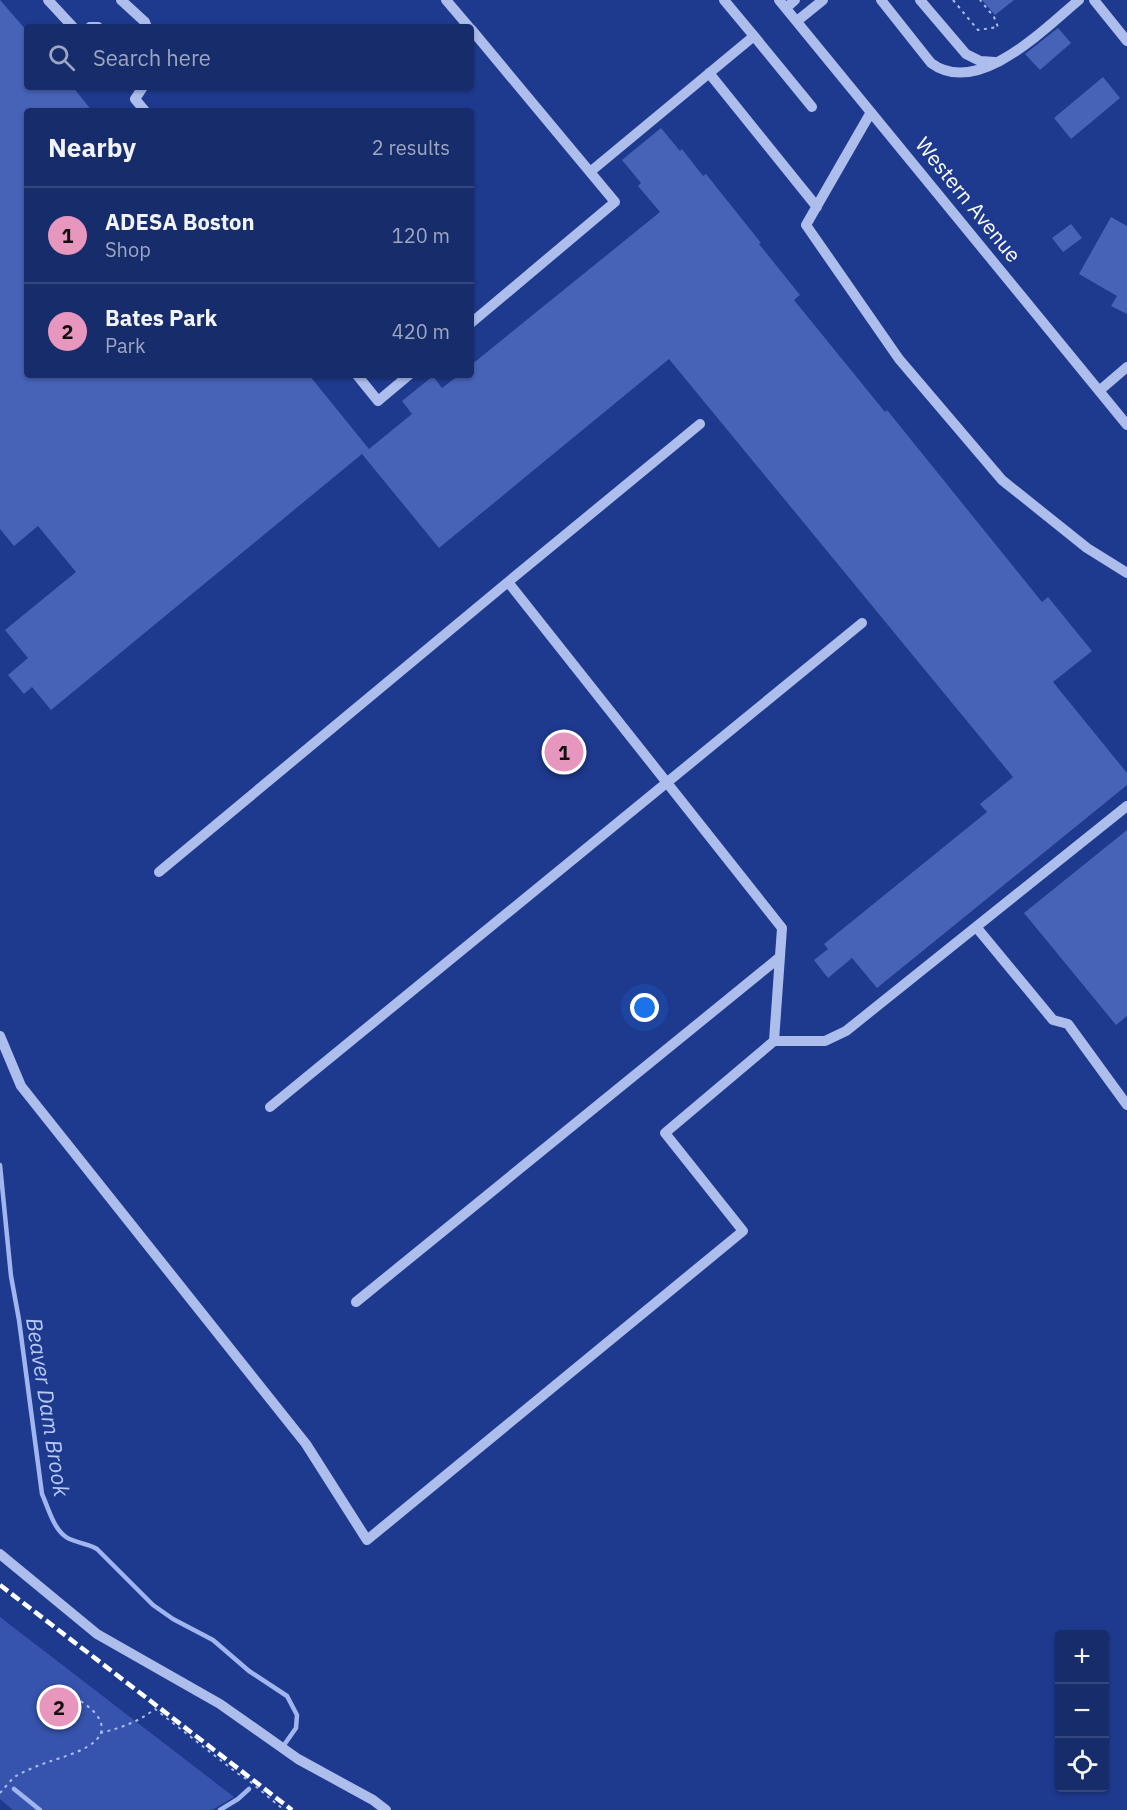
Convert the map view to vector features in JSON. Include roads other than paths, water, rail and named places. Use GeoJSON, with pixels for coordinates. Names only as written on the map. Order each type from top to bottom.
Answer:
{"type":"FeatureCollection","features":[{"type":"Feature","properties":{"kind":"street"},"geometry":{"type":"LineString","coordinates":[[48,0],[70,24]]}},
{"type":"Feature","properties":{"kind":"street"},"geometry":{"type":"LineString","coordinates":[[122,0],[145,24]]}},
{"type":"Feature","properties":{"kind":"street"},"geometry":{"type":"LineString","coordinates":[[446,0],[467,24]]}},
{"type":"Feature","properties":{"kind":"street"},"geometry":{"type":"LineString","coordinates":[[724,0],[813,107]]}},
{"type":"Feature","properties":{"kind":"street"},"geometry":{"type":"LineString","coordinates":[[782,4],[795,0]]}},
{"type":"Feature","properties":{"kind":"street"},"geometry":{"type":"LineString","coordinates":[[797,21],[823,0]]}},
{"type":"Feature","properties":{"kind":"street"},"geometry":{"type":"LineString","coordinates":[[881,0],[938,68],[972,72],[998,62],[1018,50],[1078,0]]}},
{"type":"Feature","properties":{"kind":"street"},"geometry":{"type":"LineString","coordinates":[[920,0],[966,54],[980,61],[998,62]]}},
{"type":"Feature","properties":{"kind":"street"},"geometry":{"type":"LineString","coordinates":[[1094,0],[1127,41]]}},
{"type":"Feature","properties":{"kind":"street","name":"Western Avenue"},"geometry":{"type":"LineString","coordinates":[[782,4],[1127,425]]}},
{"type":"Feature","properties":{"kind":"street"},"geometry":{"type":"LineString","coordinates":[[474,33],[615,202],[474,320]]}},
{"type":"Feature","properties":{"kind":"street"},"geometry":{"type":"LineString","coordinates":[[590,172],[754,36]]}},
{"type":"Feature","properties":{"kind":"street"},"geometry":{"type":"LineString","coordinates":[[709,74],[817,207]]}},
{"type":"Feature","properties":{"kind":"street"},"geometry":{"type":"LineString","coordinates":[[141,90],[135,99],[142,108]]}},
{"type":"Feature","properties":{"kind":"street"},"geometry":{"type":"LineString","coordinates":[[871,112],[807,225],[906,368],[1002,480],[1087,549],[1127,573]]}},
{"type":"Feature","properties":{"kind":"street"},"geometry":{"type":"LineString","coordinates":[[1099,391],[1127,367]]}},
{"type":"Feature","properties":{"kind":"street"},"geometry":{"type":"LineString","coordinates":[[359,378],[378,401],[405,378]]}},
{"type":"Feature","properties":{"kind":"street"},"geometry":{"type":"LineString","coordinates":[[159,872],[700,424]]}},
{"type":"Feature","properties":{"kind":"street"},"geometry":{"type":"LineString","coordinates":[[507,582],[782,928],[774,1041]]}},
{"type":"Feature","properties":{"kind":"street"},"geometry":{"type":"LineString","coordinates":[[270,1107],[862,623]]}},
{"type":"Feature","properties":{"kind":"street"},"geometry":{"type":"LineString","coordinates":[[0,1036],[21,1086],[306,1444],[368,1540],[743,1231],[666,1133],[774,1041],[825,1041],[846,1031],[1127,806]]}},
{"type":"Feature","properties":{"kind":"street"},"geometry":{"type":"LineString","coordinates":[[977,927],[1053,1020],[1068,1024],[1127,1105]]}},
{"type":"Feature","properties":{"kind":"street"},"geometry":{"type":"LineString","coordinates":[[356,1302],[780,957]]}},
{"type":"Feature","properties":{"kind":"street"},"geometry":{"type":"LineString","coordinates":[[0,1554],[97,1634],[220,1704],[298,1759],[373,1800],[386,1810]]}},
{"type":"Feature","properties":{"kind":"waterway","name":"Beaver Dam Brook"},"geometry":{"type":"LineString","coordinates":[[0,1165],[11,1276],[42,1494],[51,1517],[66,1537],[97,1549],[153,1605],[173,1619],[213,1640],[249,1671],[287,1696],[297,1715],[296,1728],[284,1745]]}},
{"type":"Feature","properties":{"kind":"waterway"},"geometry":{"type":"LineString","coordinates":[[14,1789],[40,1810]]}},
{"type":"Feature","properties":{"kind":"waterway","name":"Beaver Dam Brook"},"geometry":{"type":"LineString","coordinates":[[220,1810],[249,1789]]}},
{"type":"Feature","properties":{"kind":"railway"},"geometry":{"type":"LineString","coordinates":[[0,1585],[292,1810]]}},
{"type":"Feature","properties":{"kind":"place","name":"ADESA Boston"},"geometry":{"type":"Point","coordinates":[564,752]}},
{"type":"Feature","properties":{"kind":"place","name":"Bates Park"},"geometry":{"type":"Point","coordinates":[59,1707]}}]}
